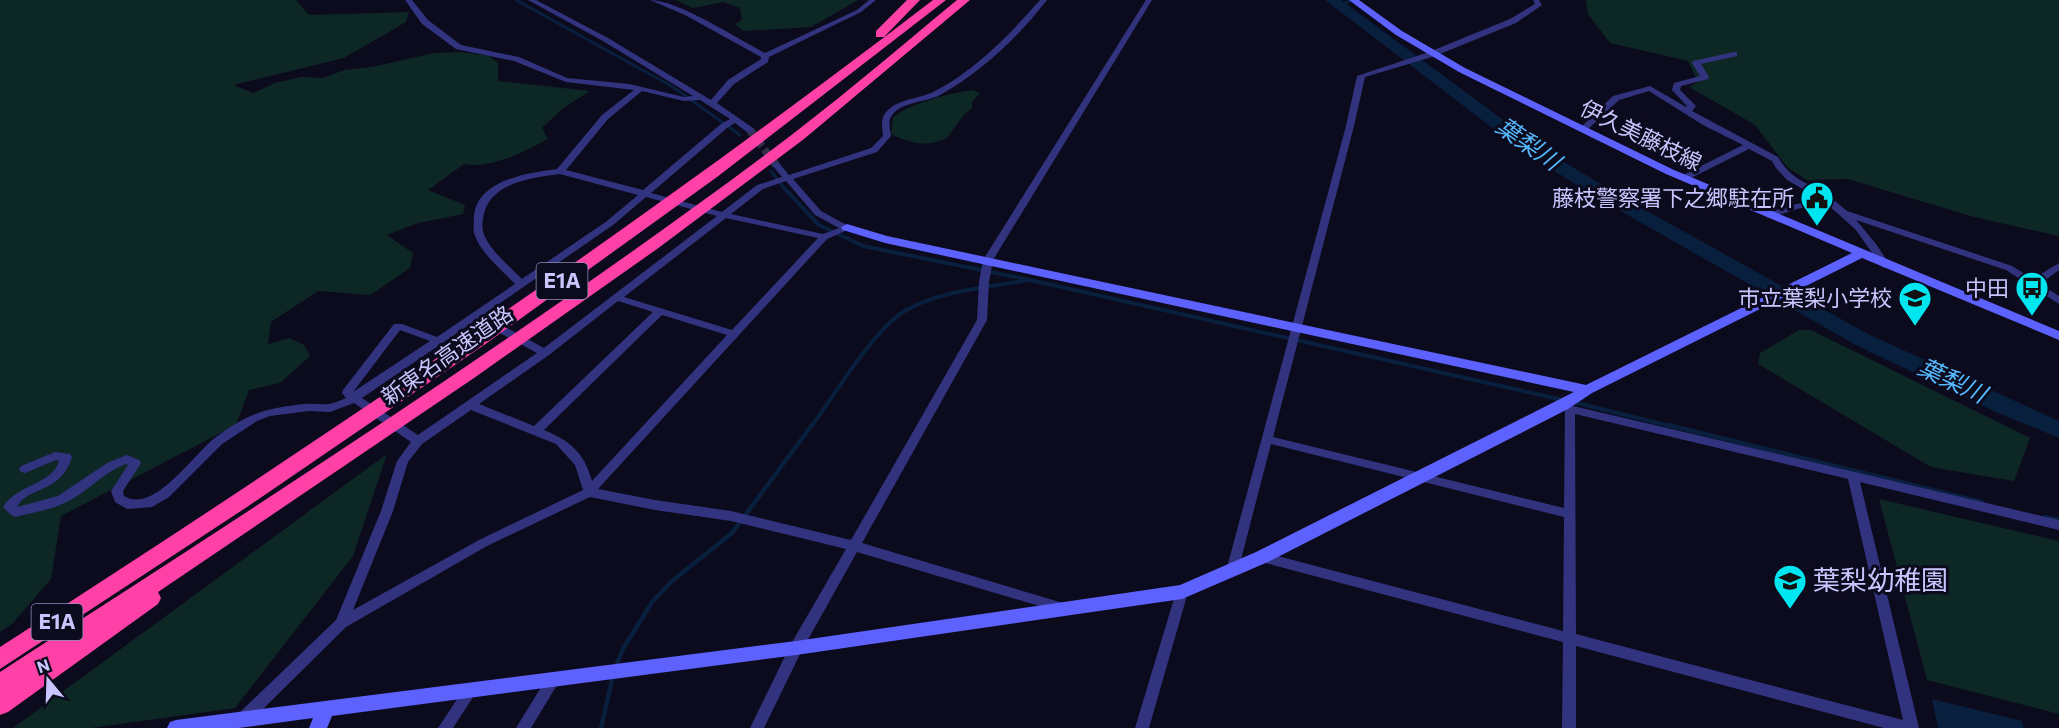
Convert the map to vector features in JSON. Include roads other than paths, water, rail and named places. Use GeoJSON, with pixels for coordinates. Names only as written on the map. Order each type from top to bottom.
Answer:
{"type":"FeatureCollection","features":[{"type":"Feature","properties":{"kind":"highway"},"geometry":{"type":"LineString","coordinates":[[798,106],[874,39],[914,0]]}},
{"type":"Feature","properties":{"kind":"highway","name":"新東名高速道路"},"geometry":{"type":"LineString","coordinates":[[0,659],[121,602],[318,450],[590,261],[940,0]]}},
{"type":"Feature","properties":{"kind":"highway","name":"新東名高速道路"},"geometry":{"type":"LineString","coordinates":[[0,685],[121,602],[231,533],[334,464],[676,227],[814,124],[964,0]]}},
{"type":"Feature","properties":{"kind":"highway"},"geometry":{"type":"LineString","coordinates":[[0,704],[121,602]]}},
{"type":"Feature","properties":{"kind":"street"},"geometry":{"type":"LineString","coordinates":[[531,0],[564,15],[713,103],[750,130]]}},
{"type":"Feature","properties":{"kind":"street"},"geometry":{"type":"LineString","coordinates":[[653,0],[687,14],[765,56]]}},
{"type":"Feature","properties":{"kind":"street"},"geometry":{"type":"LineString","coordinates":[[713,103],[731,82],[765,60],[765,56],[859,11],[873,0]]}},
{"type":"Feature","properties":{"kind":"street"},"geometry":{"type":"LineString","coordinates":[[341,622],[387,511],[403,461],[418,441],[546,353],[760,187],[874,150],[887,136],[884,124],[889,112],[908,102],[931,97],[988,60],[1003,47],[1044,0]]}},
{"type":"Feature","properties":{"kind":"street"},"geometry":{"type":"LineString","coordinates":[[757,728],[795,648],[982,320],[988,260],[1149,0]]}},
{"type":"Feature","properties":{"kind":"street"},"geometry":{"type":"LineString","coordinates":[[1232,571],[1295,326],[1350,126],[1361,76],[1429,55],[1514,21],[1539,4],[1536,0]]}},
{"type":"Feature","properties":{"kind":"street"},"geometry":{"type":"LineString","coordinates":[[411,1],[425,22],[459,47],[516,59],[566,80],[629,86],[684,99],[701,97]]}},
{"type":"Feature","properties":{"kind":"street","name":"伊久美藤枝線"},"geometry":{"type":"LineString","coordinates":[[1356,2],[1429,55],[1684,178],[2059,336]]}},
{"type":"Feature","properties":{"kind":"street"},"geometry":{"type":"LineString","coordinates":[[1687,111],[1692,106],[1676,90],[1677,86],[1706,77],[1696,63],[1734,54]]}},
{"type":"Feature","properties":{"kind":"street"},"geometry":{"type":"LineString","coordinates":[[1583,129],[1616,98],[1650,88],[1748,146],[1770,155],[1790,178],[1828,200],[1842,212],[1875,246],[1885,264]]}},
{"type":"Feature","properties":{"kind":"street"},"geometry":{"type":"LineString","coordinates":[[560,171],[605,117],[640,89]]}},
{"type":"Feature","properties":{"kind":"street"},"geometry":{"type":"LineString","coordinates":[[25,469],[56,456],[66,457],[65,464],[44,486],[13,500],[9,507],[15,512],[52,503],[68,496],[114,462],[127,459],[135,463],[117,491],[119,499],[127,504],[148,504],[165,494],[218,441],[253,418],[289,410],[330,408],[353,399],[610,223],[724,126],[736,119]]}},
{"type":"Feature","properties":{"kind":"street"},"geometry":{"type":"LineString","coordinates":[[1684,178],[1748,146]]}},
{"type":"Feature","properties":{"kind":"street"},"geometry":{"type":"LineString","coordinates":[[776,165],[818,213],[847,228],[1587,390]]}},
{"type":"Feature","properties":{"kind":"street"},"geometry":{"type":"LineString","coordinates":[[520,284],[479,234],[477,211],[492,190],[503,183],[560,171],[724,215],[824,237]]}},
{"type":"Feature","properties":{"kind":"street"},"geometry":{"type":"LineString","coordinates":[[1770,215],[1828,200]]}},
{"type":"Feature","properties":{"kind":"street"},"geometry":{"type":"LineString","coordinates":[[1842,212],[2009,268],[2059,301]]}},
{"type":"Feature","properties":{"kind":"street"},"geometry":{"type":"LineString","coordinates":[[242,720],[341,622],[501,533],[589,492],[824,237],[847,228]]}},
{"type":"Feature","properties":{"kind":"street"},"geometry":{"type":"LineString","coordinates":[[176,728],[795,648],[1182,592],[1262,557],[1421,476],[1567,407],[1587,390],[1860,254]]}},
{"type":"Feature","properties":{"kind":"street"},"geometry":{"type":"LineString","coordinates":[[2034,283],[2059,266]]}},
{"type":"Feature","properties":{"kind":"street"},"geometry":{"type":"LineString","coordinates":[[618,298],[734,334]]}},
{"type":"Feature","properties":{"kind":"street"},"geometry":{"type":"LineString","coordinates":[[536,431],[659,312]]}},
{"type":"Feature","properties":{"kind":"street"},"geometry":{"type":"LineString","coordinates":[[475,315],[546,353]]}},
{"type":"Feature","properties":{"kind":"street"},"geometry":{"type":"LineString","coordinates":[[418,441],[347,393],[398,326],[439,341]]}},
{"type":"Feature","properties":{"kind":"street"},"geometry":{"type":"LineString","coordinates":[[470,405],[560,441],[571,450],[586,472],[589,492]]}},
{"type":"Feature","properties":{"kind":"street"},"geometry":{"type":"LineString","coordinates":[[1567,407],[2059,525]]}},
{"type":"Feature","properties":{"kind":"street"},"geometry":{"type":"LineString","coordinates":[[1567,407],[1569,728]]}},
{"type":"Feature","properties":{"kind":"street"},"geometry":{"type":"LineString","coordinates":[[1266,439],[1569,514]]}},
{"type":"Feature","properties":{"kind":"street"},"geometry":{"type":"LineString","coordinates":[[1262,557],[1910,728],[1853,477]]}},
{"type":"Feature","properties":{"kind":"street"},"geometry":{"type":"LineString","coordinates":[[589,492],[655,505],[731,516],[854,546],[1069,610]]}},
{"type":"Feature","properties":{"kind":"street"},"geometry":{"type":"LineString","coordinates":[[1142,728],[1182,592]]}},
{"type":"Feature","properties":{"kind":"street"},"geometry":{"type":"LineString","coordinates":[[523,728],[553,680]]}},
{"type":"Feature","properties":{"kind":"street"},"geometry":{"type":"LineString","coordinates":[[445,728],[470,691]]}},
{"type":"Feature","properties":{"kind":"street"},"geometry":{"type":"LineString","coordinates":[[318,728],[325,710]]}},
{"type":"Feature","properties":{"kind":"water"},"geometry":{"type":"Polygon","coordinates":[[[1932,699],[2022,721],[2024,728],[1938,728],[1932,699]]]}},
{"type":"Feature","properties":{"kind":"waterway"},"geometry":{"type":"LineString","coordinates":[[516,0],[673,87],[740,135]]}},
{"type":"Feature","properties":{"kind":"waterway","name":"葉梨川"},"geometry":{"type":"LineString","coordinates":[[1332,0],[1534,151],[1616,201],[1861,339],[2004,407],[2059,430]]}},
{"type":"Feature","properties":{"kind":"waterway"},"geometry":{"type":"LineString","coordinates":[[1340,6],[1351,0]]}},
{"type":"Feature","properties":{"kind":"waterway"},"geometry":{"type":"LineString","coordinates":[[771,171],[785,189]]}},
{"type":"Feature","properties":{"kind":"waterway"},"geometry":{"type":"LineString","coordinates":[[783,187],[819,225],[863,246],[1030,280],[1563,400]]}},
{"type":"Feature","properties":{"kind":"waterway"},"geometry":{"type":"LineString","coordinates":[[811,427],[867,348],[879,333],[903,312],[948,294],[1028,280]]}},
{"type":"Feature","properties":{"kind":"waterway"},"geometry":{"type":"LineString","coordinates":[[1573,402],[1674,427]]}},
{"type":"Feature","properties":{"kind":"waterway"},"geometry":{"type":"LineString","coordinates":[[616,666],[623,649],[652,602],[672,581],[732,533],[812,425]]}},
{"type":"Feature","properties":{"kind":"waterway"},"geometry":{"type":"LineString","coordinates":[[1668,425],[1982,502]]}},
{"type":"Feature","properties":{"kind":"waterway"},"geometry":{"type":"LineString","coordinates":[[2045,517],[2059,520]]}},
{"type":"Feature","properties":{"kind":"waterway"},"geometry":{"type":"LineString","coordinates":[[601,728],[613,676]]}},
{"type":"Feature","properties":{"kind":"tunnel"},"geometry":{"type":"LineString","coordinates":[[750,130],[776,165]]}},
{"type":"Feature","properties":{"kind":"place","name":"藤枝警察署下之郷駐在所"},"geometry":{"type":"Point","coordinates":[1817,227]}},
{"type":"Feature","properties":{"kind":"place","name":"中田"},"geometry":{"type":"Point","coordinates":[2032,317]}},
{"type":"Feature","properties":{"kind":"place","name":"市立葉梨小学校"},"geometry":{"type":"Point","coordinates":[1915,327]}},
{"type":"Feature","properties":{"kind":"place","name":"葉梨幼稚園"},"geometry":{"type":"Point","coordinates":[1790,610]}}]}
